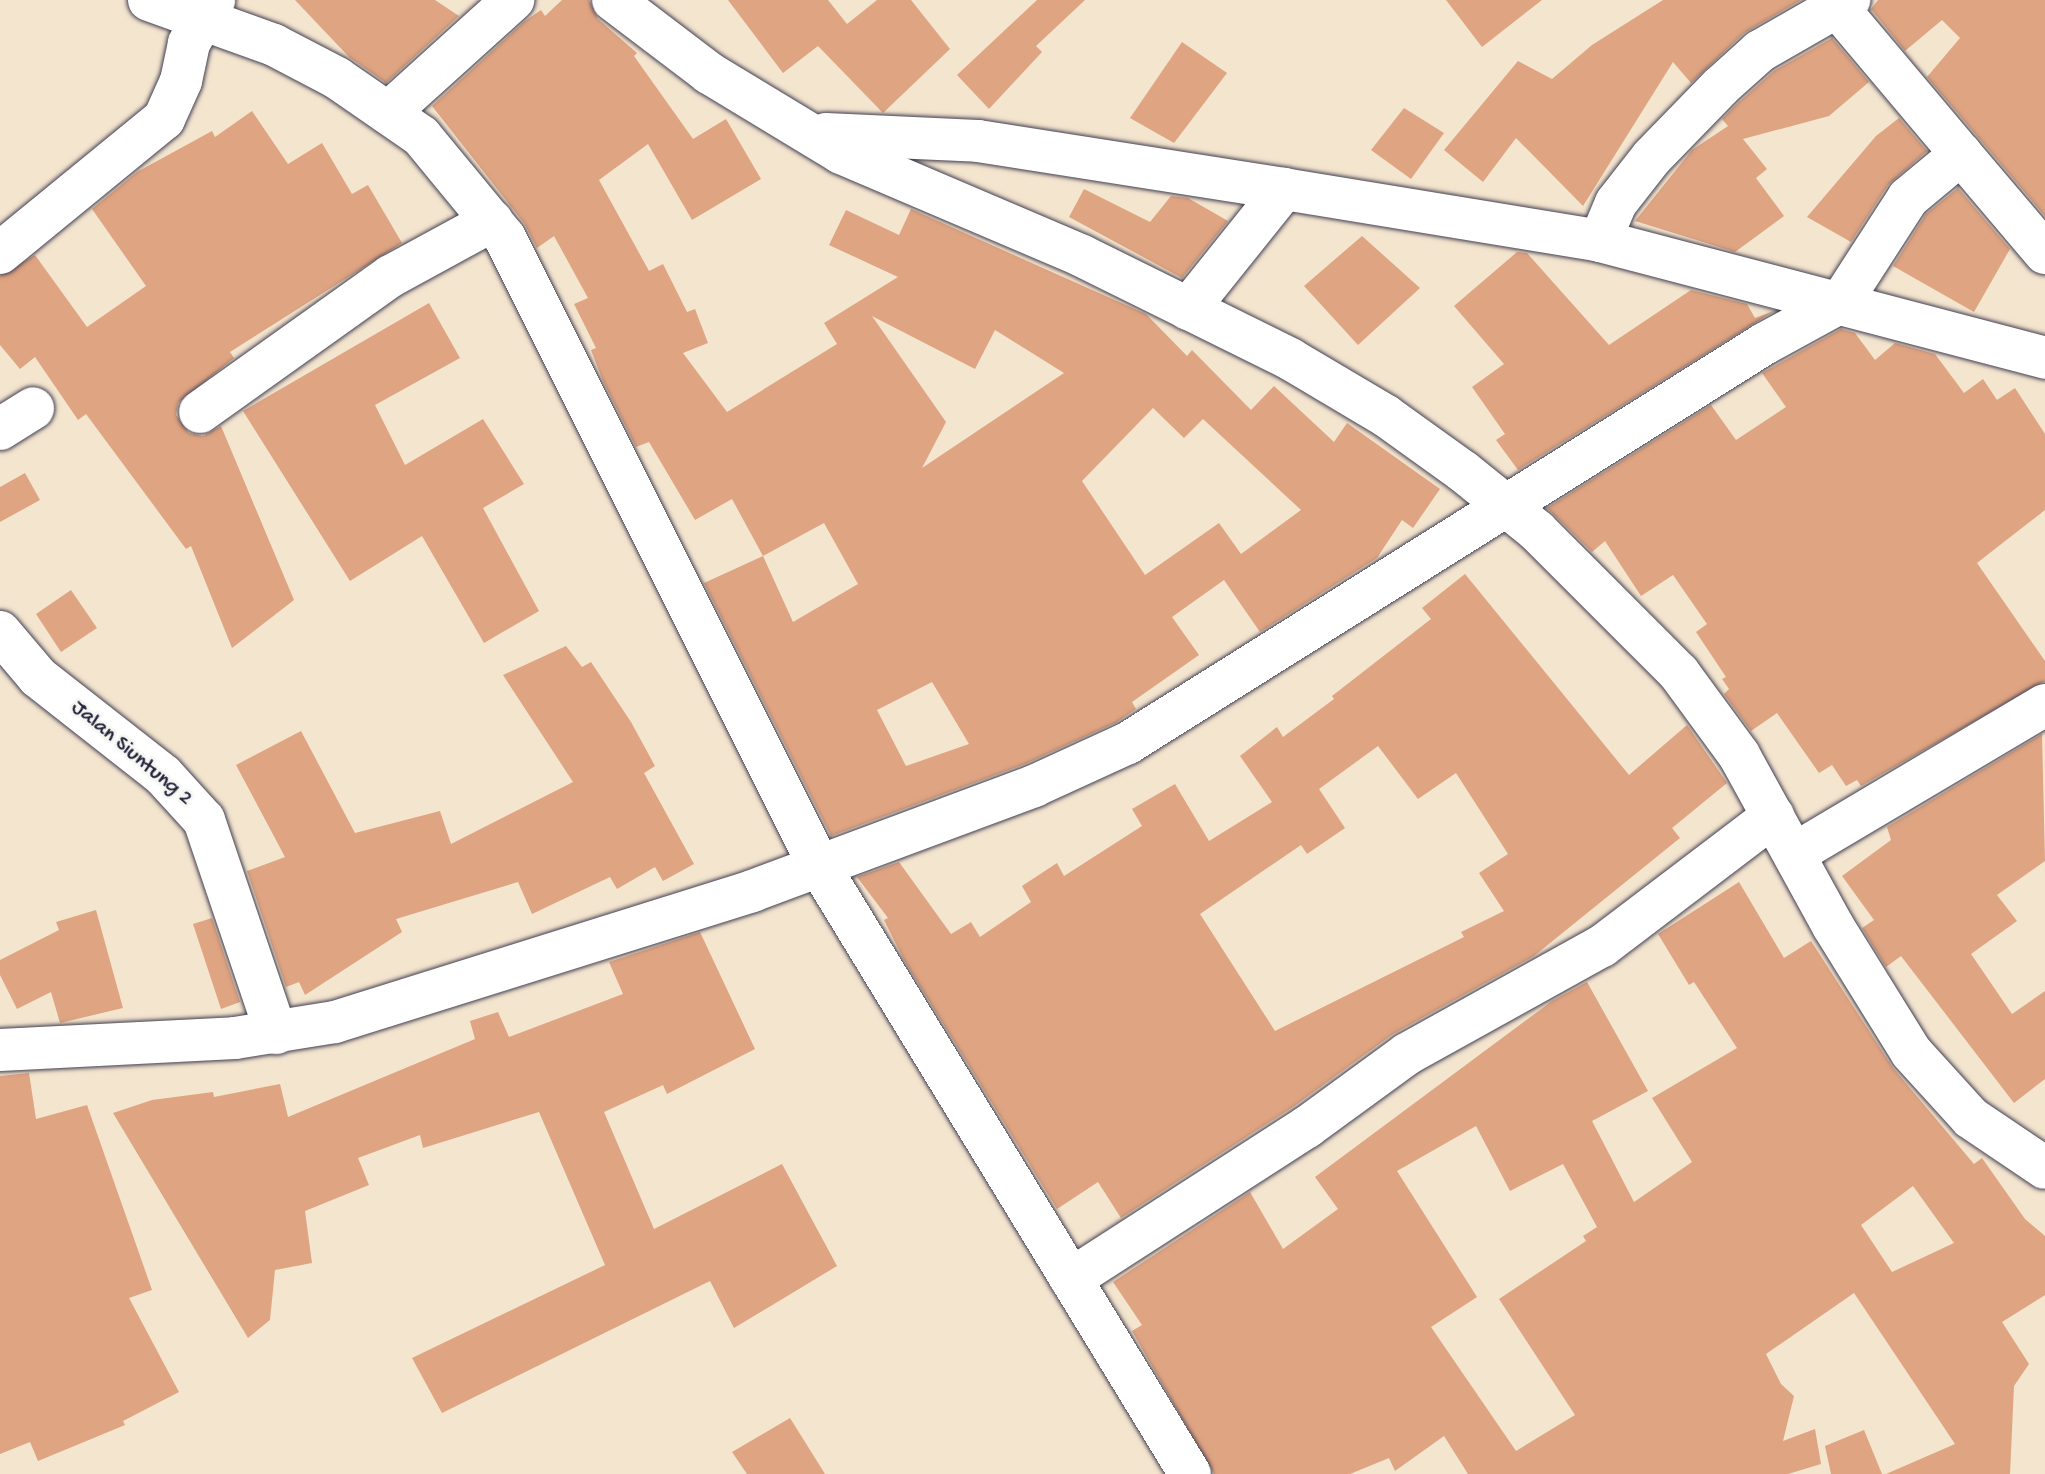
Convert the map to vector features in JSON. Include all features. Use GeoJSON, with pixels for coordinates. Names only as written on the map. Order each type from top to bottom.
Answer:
{"type":"FeatureCollection","features":[{"type":"Feature","properties":{"kind":"street"},"geometry":{"type":"LineString","coordinates":[[149,0],[196,36],[274,45],[421,136],[485,225],[528,276],[808,868],[1071,1279],[1190,1474]]}},
{"type":"Feature","properties":{"kind":"street"},"geometry":{"type":"LineString","coordinates":[[388,113],[513,0]]}},
{"type":"Feature","properties":{"kind":"street"},"geometry":{"type":"LineString","coordinates":[[613,0],[709,73],[841,153],[1082,256],[1290,359],[1386,416],[1505,507],[1595,586],[1679,673],[1739,755],[1911,1052],[1971,1118],[2045,1168]]}},
{"type":"Feature","properties":{"kind":"street"},"geometry":{"type":"LineString","coordinates":[[1608,223],[1652,157],[1750,59],[1844,4],[1961,154],[2045,253]]}},
{"type":"Feature","properties":{"kind":"street"},"geometry":{"type":"LineString","coordinates":[[0,253],[164,119],[196,36]]}},
{"type":"Feature","properties":{"kind":"street"},"geometry":{"type":"LineString","coordinates":[[811,133],[978,141],[1284,189],[1608,223],[1851,284],[2045,358]]}},
{"type":"Feature","properties":{"kind":"street"},"geometry":{"type":"LineString","coordinates":[[0,1050],[276,1033],[335,1022],[752,891],[1034,786],[1128,743],[1764,344],[1851,284],[1908,198],[1961,154]]}},
{"type":"Feature","properties":{"kind":"street"},"geometry":{"type":"LineString","coordinates":[[1188,309],[1284,189]]}},
{"type":"Feature","properties":{"kind":"street"},"geometry":{"type":"LineString","coordinates":[[200,412],[391,276],[485,225]]}},
{"type":"Feature","properties":{"kind":"street","name":"Jalan Siuntung 2"},"geometry":{"type":"LineString","coordinates":[[0,632],[38,677],[163,775],[204,820],[276,1033]]}},
{"type":"Feature","properties":{"kind":"street"},"geometry":{"type":"LineString","coordinates":[[1794,854],[2045,705]]}},
{"type":"Feature","properties":{"kind":"street"},"geometry":{"type":"LineString","coordinates":[[1071,1279],[1307,1127],[1407,1054],[1602,946],[1773,816]]}},
{"type":"Feature","properties":{"kind":"building"},"geometry":{"type":"Polygon","coordinates":[[[295,0],[435,0],[459,16],[386,83],[349,57],[295,0]]]}},
{"type":"Feature","properties":{"kind":"building"},"geometry":{"type":"Polygon","coordinates":[[[562,0],[589,0],[598,19],[637,53],[634,56],[693,139],[726,119],[761,179],[692,220],[648,144],[599,180],[649,271],[663,264],[687,312],[695,309],[708,343],[683,353],[727,412],[837,344],[824,323],[898,277],[829,245],[846,210],[899,235],[911,209],[1146,314],[1187,356],[1192,350],[1251,410],[1274,386],[1334,442],[1347,423],[1440,489],[1413,528],[1402,520],[1377,558],[1260,632],[1224,580],[1172,617],[1199,655],[1132,702],[1136,709],[1117,722],[1025,764],[831,836],[704,583],[763,556],[732,499],[695,520],[649,442],[636,447],[603,381],[591,350],[596,348],[574,304],[588,298],[554,236],[537,248],[524,223],[432,106],[525,21],[541,10],[545,16],[562,0]],[[872,316],[946,422],[922,468],[1064,373],[995,330],[975,369],[872,316]],[[1153,408],[1082,481],[1145,575],[1219,523],[1241,554],[1301,510],[1203,419],[1184,438],[1153,408]],[[824,523],[763,556],[793,622],[858,584],[824,523]],[[932,682],[877,710],[906,766],[969,744],[932,682]]]}},
{"type":"Feature","properties":{"kind":"building"},"geometry":{"type":"Polygon","coordinates":[[[728,0],[828,0],[847,24],[877,0],[911,0],[950,49],[883,113],[818,46],[783,73],[728,0]]]}},
{"type":"Feature","properties":{"kind":"building"},"geometry":{"type":"Polygon","coordinates":[[[1037,0],[1085,0],[1036,46],[1042,52],[989,109],[957,75],[1037,0]]]}},
{"type":"Feature","properties":{"kind":"building"},"geometry":{"type":"Polygon","coordinates":[[[1446,0],[1542,0],[1482,47],[1446,0]]]}},
{"type":"Feature","properties":{"kind":"building"},"geometry":{"type":"Polygon","coordinates":[[[1663,0],[1801,0],[1744,33],[1691,83],[1673,62],[1583,206],[1516,138],[1483,182],[1444,150],[1518,61],[1552,79],[1592,45],[1663,0]]]}},
{"type":"Feature","properties":{"kind":"building"},"geometry":{"type":"Polygon","coordinates":[[[1878,0],[2045,0],[2045,216],[1927,77],[1960,38],[1942,20],[1905,51],[1871,9],[1878,0]]]}},
{"type":"Feature","properties":{"kind":"building"},"geometry":{"type":"Polygon","coordinates":[[[1832,38],[1869,82],[1829,116],[1743,139],[1767,169],[1756,178],[1784,216],[1735,252],[1635,221],[1692,150],[1728,126],[1722,119],[1737,104],[1774,71],[1832,38]]]}},
{"type":"Feature","properties":{"kind":"building"},"geometry":{"type":"Polygon","coordinates":[[[1182,42],[1227,73],[1174,143],[1130,118],[1182,42]]]}},
{"type":"Feature","properties":{"kind":"building"},"geometry":{"type":"Polygon","coordinates":[[[1404,108],[1444,133],[1411,179],[1371,150],[1404,108]]]}},
{"type":"Feature","properties":{"kind":"building"},"geometry":{"type":"Polygon","coordinates":[[[252,111],[288,164],[322,143],[352,194],[368,185],[402,243],[230,352],[234,358],[178,403],[176,415],[189,433],[203,436],[221,426],[294,600],[232,648],[191,546],[186,549],[86,414],[78,420],[35,357],[20,369],[0,345],[0,276],[35,255],[87,327],[146,286],[92,209],[137,172],[212,131],[215,137],[252,111]]]}},
{"type":"Feature","properties":{"kind":"building"},"geometry":{"type":"Polygon","coordinates":[[[1899,118],[1927,151],[1888,185],[1851,242],[1807,217],[1876,136],[1899,118]]]}},
{"type":"Feature","properties":{"kind":"building"},"geometry":{"type":"Polygon","coordinates":[[[1958,188],[2010,249],[1974,312],[1893,266],[1926,214],[1958,188]]]}},
{"type":"Feature","properties":{"kind":"building"},"geometry":{"type":"Polygon","coordinates":[[[1084,189],[1150,222],[1171,196],[1188,198],[1228,221],[1182,278],[1069,217],[1084,189]]]}},
{"type":"Feature","properties":{"kind":"building"},"geometry":{"type":"Polygon","coordinates":[[[1362,236],[1420,288],[1358,345],[1304,286],[1362,236]]]}},
{"type":"Feature","properties":{"kind":"building"},"geometry":{"type":"Polygon","coordinates":[[[1517,252],[1527,253],[1609,345],[1691,290],[1747,304],[1755,318],[1774,311],[1518,470],[1496,440],[1505,434],[1472,387],[1504,364],[1454,306],[1517,252]]]}},
{"type":"Feature","properties":{"kind":"building"},"geometry":{"type":"Polygon","coordinates":[[[429,303],[460,358],[375,405],[405,465],[483,419],[524,484],[483,508],[539,611],[484,643],[422,536],[350,581],[243,411],[429,303]]]}},
{"type":"Feature","properties":{"kind":"building"},"geometry":{"type":"Polygon","coordinates":[[[1841,329],[1855,333],[1875,360],[1895,343],[1935,354],[1964,393],[1983,379],[1997,400],[2015,388],[2045,434],[2045,510],[1977,563],[2045,661],[2045,681],[1861,786],[1857,780],[1846,786],[1832,765],[1819,773],[1777,713],[1751,731],[1724,694],[1729,689],[1722,679],[1726,677],[1696,632],[1707,624],[1673,575],[1641,596],[1605,541],[1592,552],[1547,508],[1711,405],[1736,440],[1786,407],[1762,373],[1841,329]]]}},
{"type":"Feature","properties":{"kind":"building"},"geometry":{"type":"Polygon","coordinates":[[[25,473],[40,500],[0,522],[0,487],[25,473]]]}},
{"type":"Feature","properties":{"kind":"building"},"geometry":{"type":"Polygon","coordinates":[[[1465,574],[1629,775],[1687,725],[1727,783],[1672,828],[1680,838],[1534,956],[1393,1034],[1293,1107],[1121,1218],[1098,1182],[1057,1209],[904,960],[884,920],[888,918],[857,877],[899,862],[951,934],[971,922],[980,937],[1031,902],[1022,886],[1057,863],[1064,876],[1142,826],[1132,809],[1175,784],[1209,841],[1272,802],[1240,756],[1277,727],[1283,737],[1334,699],[1332,696],[1431,619],[1422,608],[1465,574]],[[1378,746],[1319,789],[1345,828],[1307,854],[1301,845],[1200,914],[1275,1031],[1464,937],[1461,932],[1504,911],[1479,873],[1508,854],[1456,773],[1418,799],[1378,746]]]}},
{"type":"Feature","properties":{"kind":"building"},"geometry":{"type":"Polygon","coordinates":[[[71,590],[97,628],[61,652],[36,614],[71,590]]]}},
{"type":"Feature","properties":{"kind":"building"},"geometry":{"type":"Polygon","coordinates":[[[566,646],[582,667],[591,662],[631,722],[655,766],[644,773],[694,864],[663,881],[655,867],[617,889],[610,877],[532,914],[518,882],[396,919],[402,932],[305,995],[299,982],[286,987],[247,871],[285,857],[236,765],[301,731],[355,833],[440,811],[451,844],[573,782],[503,675],[566,646]]]}},
{"type":"Feature","properties":{"kind":"building"},"geometry":{"type":"Polygon","coordinates":[[[2042,734],[2045,861],[1997,895],[2017,921],[1971,954],[2012,1014],[2045,991],[2045,1079],[2014,1103],[1901,956],[1886,967],[1862,928],[1874,920],[1842,876],[1891,840],[1887,827],[2042,734]]]}},
{"type":"Feature","properties":{"kind":"building"},"geometry":{"type":"Polygon","coordinates":[[[1739,882],[1784,958],[1811,941],[1893,1068],[1974,1164],[1982,1158],[2025,1219],[2045,1236],[2045,1295],[2002,1322],[2029,1364],[2014,1386],[2010,1474],[1886,1474],[1955,1444],[1854,1293],[1766,1354],[1781,1384],[1794,1396],[1783,1441],[1815,1429],[1821,1464],[1788,1474],[1468,1474],[1444,1436],[1395,1471],[1389,1458],[1350,1474],[1214,1474],[1132,1331],[1142,1325],[1113,1282],[1250,1192],[1283,1249],[1338,1209],[1315,1177],[1552,1001],[1587,982],[1648,1091],[1592,1121],[1634,1202],[1692,1162],[1652,1098],[1737,1048],[1694,982],[1689,985],[1658,934],[1739,882]],[[1476,1126],[1397,1171],[1477,1297],[1431,1327],[1516,1451],[1575,1415],[1499,1299],[1586,1241],[1583,1236],[1597,1227],[1563,1164],[1510,1191],[1476,1126]],[[1913,1186],[1861,1225],[1892,1272],[1954,1243],[1913,1186]]]}},
{"type":"Feature","properties":{"kind":"building"},"geometry":{"type":"Polygon","coordinates":[[[96,910],[123,1008],[60,1023],[51,992],[17,1009],[0,975],[0,960],[59,930],[56,922],[96,910]]]}},
{"type":"Feature","properties":{"kind":"building"},"geometry":{"type":"Polygon","coordinates":[[[212,918],[240,1002],[221,1009],[193,924],[212,918]]]}},
{"type":"Feature","properties":{"kind":"building"},"geometry":{"type":"Polygon","coordinates":[[[700,932],[755,1049],[667,1094],[663,1085],[604,1112],[654,1229],[782,1164],[837,1266],[734,1328],[710,1281],[442,1413],[412,1358],[605,1265],[539,1112],[423,1148],[420,1135],[358,1158],[369,1185],[305,1211],[312,1263],[275,1270],[270,1320],[248,1338],[113,1113],[152,1100],[213,1092],[214,1097],[280,1084],[288,1117],[475,1039],[470,1021],[498,1012],[509,1037],[623,994],[609,962],[700,932]]]}},
{"type":"Feature","properties":{"kind":"building"},"geometry":{"type":"Polygon","coordinates":[[[29,1073],[36,1119],[87,1105],[152,1290],[129,1298],[179,1392],[123,1421],[125,1425],[38,1461],[30,1442],[0,1454],[0,1076],[29,1073]]]}},
{"type":"Feature","properties":{"kind":"building"},"geometry":{"type":"Polygon","coordinates":[[[790,1418],[825,1474],[747,1474],[732,1452],[790,1418]]]}},
{"type":"Feature","properties":{"kind":"building"},"geometry":{"type":"Polygon","coordinates":[[[1864,1430],[1882,1474],[1831,1474],[1825,1446],[1864,1430]]]}}]}
